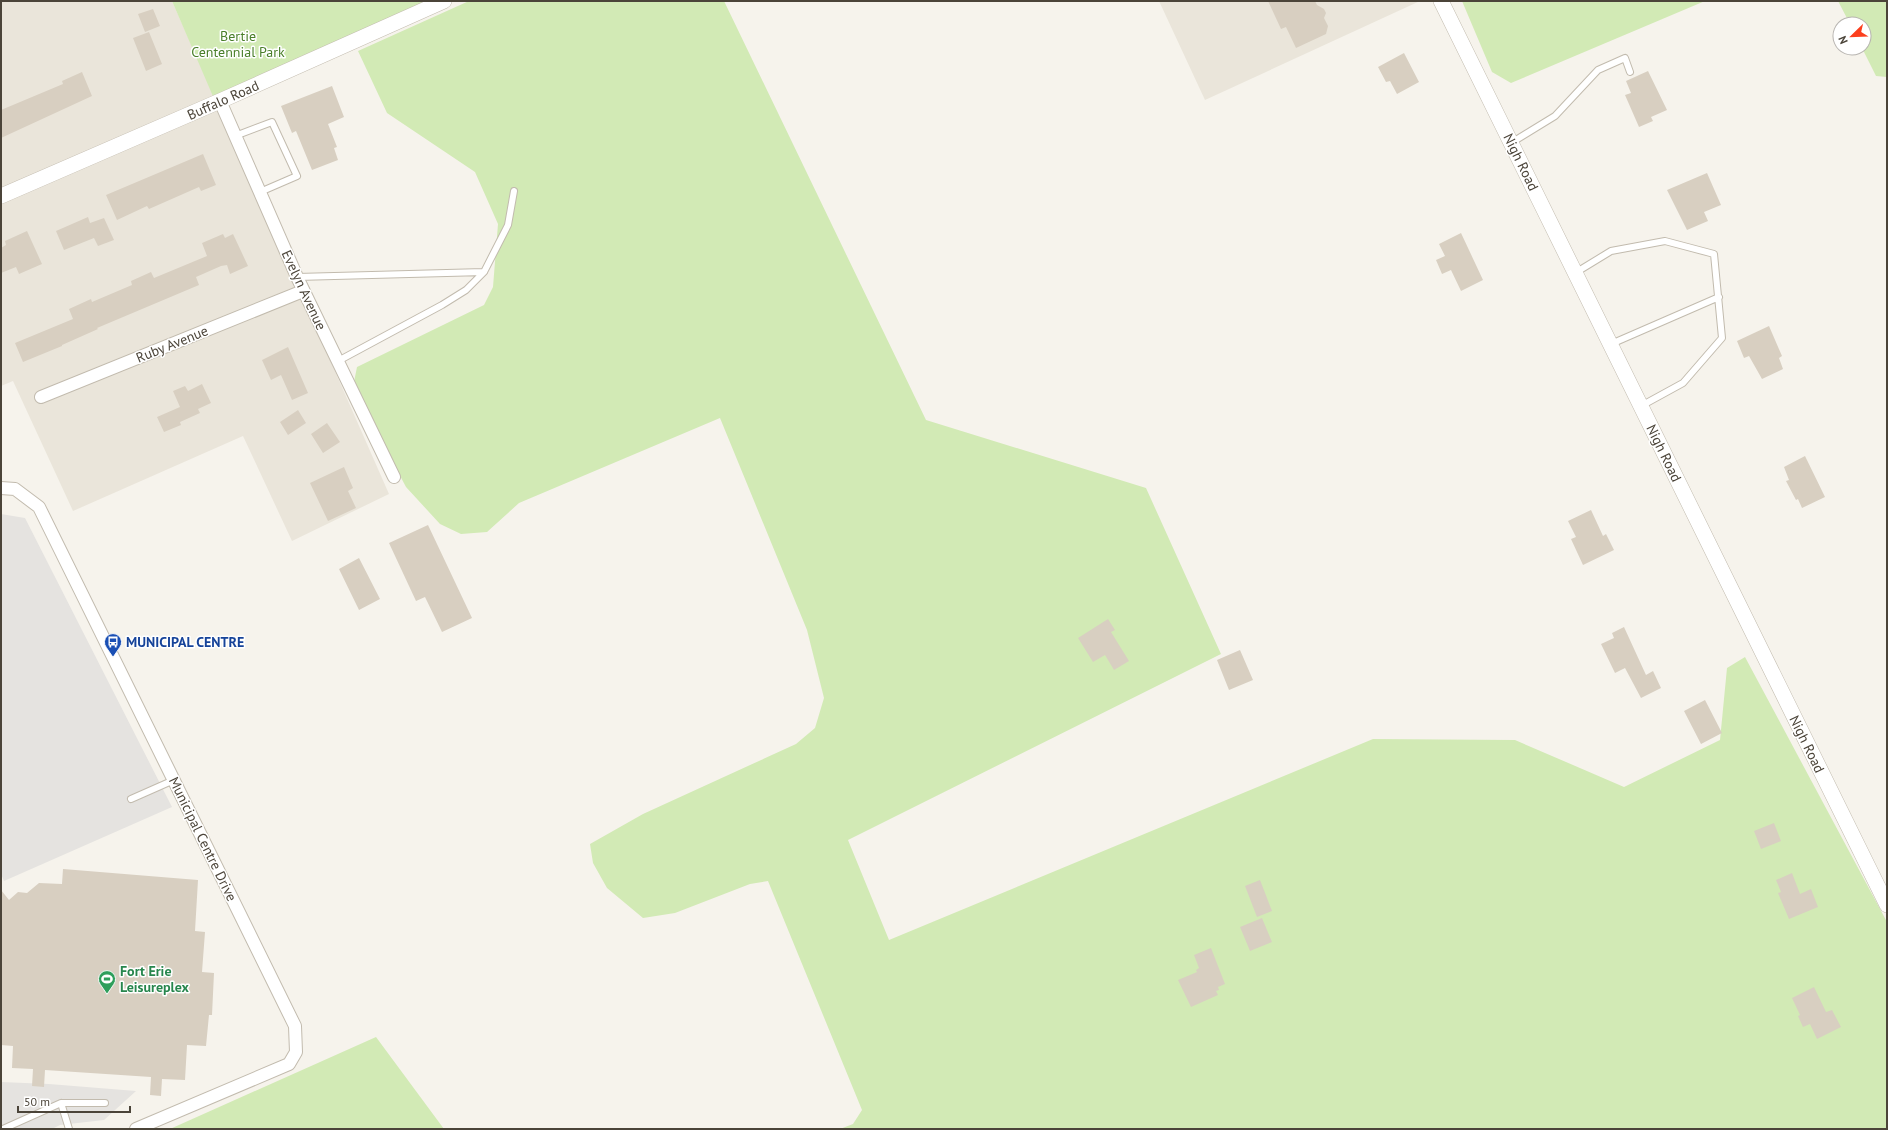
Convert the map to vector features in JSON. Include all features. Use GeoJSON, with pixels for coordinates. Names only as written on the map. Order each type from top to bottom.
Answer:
{"type":"FeatureCollection","features":[{"type":"Feature","properties":{"kind":"street","name":"Buffalo Road"},"geometry":{"type":"LineString","coordinates":[[1,196],[220,102],[444,1]]}},
{"type":"Feature","properties":{"kind":"street","name":"Nigh Road"},"geometry":{"type":"LineString","coordinates":[[1441,1],[1887,905]]}},
{"type":"Feature","properties":{"kind":"street","name":"Evelyn Avenue"},"geometry":{"type":"LineString","coordinates":[[220,102],[297,277],[394,477]]}},
{"type":"Feature","properties":{"kind":"street","name":"Ruby Avenue"},"geometry":{"type":"LineString","coordinates":[[41,397],[304,290]]}},
{"type":"Feature","properties":{"kind":"street","name":"Municipal Centre Drive"},"geometry":{"type":"LineString","coordinates":[[1,488],[15,489],[39,507],[295,1026],[296,1052],[289,1064],[136,1129]]}},
{"type":"Feature","properties":{"kind":"lane"},"geometry":{"type":"LineString","coordinates":[[1511,143],[1555,116],[1598,70],[1625,58],[1630,72]]}},
{"type":"Feature","properties":{"kind":"lane"},"geometry":{"type":"LineString","coordinates":[[235,136],[272,122],[297,176],[260,192]]}},
{"type":"Feature","properties":{"kind":"lane"},"geometry":{"type":"LineString","coordinates":[[338,361],[442,305],[466,290],[484,272],[508,225],[512,210],[514,191]]}},
{"type":"Feature","properties":{"kind":"lane"},"geometry":{"type":"LineString","coordinates":[[1575,272],[1611,251],[1665,241],[1714,254],[1722,338],[1683,384],[1641,406]]}},
{"type":"Feature","properties":{"kind":"lane"},"geometry":{"type":"LineString","coordinates":[[297,277],[484,272]]}},
{"type":"Feature","properties":{"kind":"lane"},"geometry":{"type":"LineString","coordinates":[[1611,344],[1719,297]]}},
{"type":"Feature","properties":{"kind":"lane"},"geometry":{"type":"LineString","coordinates":[[131,799],[174,780]]}},
{"type":"Feature","properties":{"kind":"lane"},"geometry":{"type":"LineString","coordinates":[[61,1103],[69,1129]]}},
{"type":"Feature","properties":{"kind":"lane"},"geometry":{"type":"LineString","coordinates":[[3,1129],[61,1103],[105,1103]]}},
{"type":"Feature","properties":{"kind":"shaded area"},"geometry":{"type":"Polygon","coordinates":[[[1,1],[172,1],[389,494],[292,541],[243,436],[73,511],[13,381],[1,386],[1,1]]]}},
{"type":"Feature","properties":{"kind":"shaded area"},"geometry":{"type":"Polygon","coordinates":[[[1159,1],[1420,1],[1205,100],[1159,1]]]}},
{"type":"Feature","properties":{"kind":"shaded area"},"geometry":{"type":"Polygon","coordinates":[[[1,514],[25,518],[172,807],[4,881],[1,874],[1,514]]]}},
{"type":"Feature","properties":{"kind":"shaded area"},"geometry":{"type":"Polygon","coordinates":[[[1,1082],[136,1091],[104,1120],[60,1125],[52,1129],[1,1129],[1,1082]]]}},
{"type":"Feature","properties":{"kind":"green space","name":"Bertie Centennial Park"},"geometry":{"type":"Polygon","coordinates":[[[172,1],[441,1],[215,101],[172,1]]]}},
{"type":"Feature","properties":{"kind":"green space"},"geometry":{"type":"Polygon","coordinates":[[[469,1],[724,1],[926,420],[1146,488],[1221,654],[848,840],[889,940],[1373,739],[1515,740],[1624,787],[1720,740],[1727,668],[1745,657],[1887,922],[1887,1129],[840,1129],[853,1124],[862,1110],[768,881],[750,884],[675,913],[643,918],[607,888],[593,863],[590,844],[643,814],[796,744],[815,728],[824,698],[807,630],[720,418],[519,503],[487,532],[461,534],[440,524],[406,487],[353,387],[357,367],[484,305],[493,287],[498,224],[475,172],[387,113],[358,51],[469,1]]]}},
{"type":"Feature","properties":{"kind":"green space"},"geometry":{"type":"Polygon","coordinates":[[[1462,1],[1705,1],[1511,83],[1492,72],[1462,1]]]}},
{"type":"Feature","properties":{"kind":"green space"},"geometry":{"type":"Polygon","coordinates":[[[1838,1],[1887,1],[1887,77],[1876,76],[1866,56],[1872,56],[1872,16],[1846,16],[1838,1]]]}},
{"type":"Feature","properties":{"kind":"green space"},"geometry":{"type":"Polygon","coordinates":[[[376,1037],[444,1129],[170,1129],[376,1037]]]}},
{"type":"Feature","properties":{"kind":"building"},"geometry":{"type":"Polygon","coordinates":[[[1268,1],[1315,1],[1317,5],[1324,9],[1326,13],[1324,18],[1328,26],[1326,34],[1296,48],[1286,27],[1281,29],[1268,1]]]}},
{"type":"Feature","properties":{"kind":"building"},"geometry":{"type":"Polygon","coordinates":[[[153,9],[160,26],[145,32],[138,14],[153,9]]]}},
{"type":"Feature","properties":{"kind":"building"},"geometry":{"type":"Polygon","coordinates":[[[149,32],[162,64],[146,71],[133,38],[149,32]]]}},
{"type":"Feature","properties":{"kind":"building"},"geometry":{"type":"Polygon","coordinates":[[[1404,53],[1419,82],[1397,94],[1390,81],[1386,82],[1378,67],[1404,53]]]}},
{"type":"Feature","properties":{"kind":"building"},"geometry":{"type":"Polygon","coordinates":[[[1648,71],[1667,110],[1651,117],[1653,121],[1639,127],[1625,95],[1631,93],[1626,81],[1648,71]]]}},
{"type":"Feature","properties":{"kind":"building"},"geometry":{"type":"Polygon","coordinates":[[[82,72],[92,96],[1,138],[1,110],[63,84],[62,81],[82,72]]]}},
{"type":"Feature","properties":{"kind":"building"},"geometry":{"type":"Polygon","coordinates":[[[332,86],[344,117],[328,124],[337,147],[334,148],[338,160],[312,170],[296,131],[292,133],[281,106],[332,86]]]}},
{"type":"Feature","properties":{"kind":"building"},"geometry":{"type":"Polygon","coordinates":[[[203,154],[216,185],[201,191],[199,187],[149,209],[147,206],[117,220],[106,195],[203,154]]]}},
{"type":"Feature","properties":{"kind":"building"},"geometry":{"type":"Polygon","coordinates":[[[1707,173],[1721,205],[1704,212],[1708,221],[1687,230],[1667,190],[1707,173]]]}},
{"type":"Feature","properties":{"kind":"building"},"geometry":{"type":"Polygon","coordinates":[[[88,217],[90,223],[104,218],[114,240],[98,246],[94,238],[64,250],[56,231],[88,217]]]}},
{"type":"Feature","properties":{"kind":"building"},"geometry":{"type":"Polygon","coordinates":[[[27,231],[42,264],[19,274],[16,267],[1,273],[1,248],[6,245],[5,241],[27,231]]]}},
{"type":"Feature","properties":{"kind":"building"},"geometry":{"type":"Polygon","coordinates":[[[1461,233],[1483,280],[1461,291],[1451,270],[1442,274],[1436,260],[1445,256],[1439,244],[1461,233]]]}},
{"type":"Feature","properties":{"kind":"building"},"geometry":{"type":"Polygon","coordinates":[[[223,234],[225,238],[233,234],[248,266],[230,274],[227,265],[221,266],[196,277],[199,285],[97,328],[98,329],[62,346],[23,362],[15,343],[73,319],[69,309],[91,299],[92,302],[132,285],[131,281],[151,272],[154,278],[207,256],[202,243],[223,234]]]}},
{"type":"Feature","properties":{"kind":"building"},"geometry":{"type":"Polygon","coordinates":[[[1769,326],[1782,356],[1779,358],[1783,369],[1762,379],[1749,356],[1744,358],[1737,341],[1769,326]]]}},
{"type":"Feature","properties":{"kind":"building"},"geometry":{"type":"Polygon","coordinates":[[[288,347],[308,393],[292,400],[281,375],[271,380],[262,360],[288,347]]]}},
{"type":"Feature","properties":{"kind":"building"},"geometry":{"type":"Polygon","coordinates":[[[202,384],[211,403],[198,409],[200,413],[180,422],[181,425],[164,432],[157,417],[180,407],[173,391],[185,386],[188,391],[202,384]]]}},
{"type":"Feature","properties":{"kind":"building"},"geometry":{"type":"Polygon","coordinates":[[[298,410],[306,423],[288,435],[280,422],[298,410]]]}},
{"type":"Feature","properties":{"kind":"building"},"geometry":{"type":"Polygon","coordinates":[[[327,423],[340,442],[323,453],[311,434],[327,423]]]}},
{"type":"Feature","properties":{"kind":"building"},"geometry":{"type":"Polygon","coordinates":[[[1805,456],[1825,497],[1802,508],[1786,481],[1789,480],[1784,467],[1805,456]]]}},
{"type":"Feature","properties":{"kind":"building"},"geometry":{"type":"Polygon","coordinates":[[[344,467],[353,488],[348,491],[356,508],[328,521],[310,483],[344,467]]]}},
{"type":"Feature","properties":{"kind":"building"},"geometry":{"type":"Polygon","coordinates":[[[1591,510],[1603,536],[1606,534],[1614,550],[1583,565],[1571,539],[1576,537],[1568,521],[1591,510]]]}},
{"type":"Feature","properties":{"kind":"building"},"geometry":{"type":"Polygon","coordinates":[[[428,525],[472,618],[442,632],[425,597],[416,601],[389,543],[428,525]]]}},
{"type":"Feature","properties":{"kind":"building"},"geometry":{"type":"Polygon","coordinates":[[[359,558],[380,599],[359,610],[339,569],[359,558]]]}},
{"type":"Feature","properties":{"kind":"building"},"geometry":{"type":"Polygon","coordinates":[[[1108,619],[1115,630],[1111,632],[1129,661],[1114,670],[1105,655],[1093,662],[1078,638],[1108,619]]]}},
{"type":"Feature","properties":{"kind":"building"},"geometry":{"type":"Polygon","coordinates":[[[1624,627],[1646,675],[1653,671],[1661,688],[1641,698],[1625,668],[1615,673],[1601,644],[1614,638],[1612,633],[1624,627]]]}},
{"type":"Feature","properties":{"kind":"building"},"geometry":{"type":"Polygon","coordinates":[[[1240,650],[1253,680],[1229,690],[1217,660],[1240,650]]]}},
{"type":"Feature","properties":{"kind":"building"},"geometry":{"type":"Polygon","coordinates":[[[1705,700],[1722,733],[1701,744],[1684,711],[1705,700]]]}},
{"type":"Feature","properties":{"kind":"building"},"geometry":{"type":"Polygon","coordinates":[[[1774,823],[1781,841],[1761,849],[1754,831],[1774,823]]]}},
{"type":"Feature","properties":{"kind":"building","name":"Fort Erie Leisureplex"},"geometry":{"type":"Polygon","coordinates":[[[63,869],[198,880],[195,931],[205,932],[202,972],[214,973],[212,1015],[209,1015],[206,1046],[187,1045],[185,1080],[162,1079],[161,1096],[150,1095],[151,1077],[45,1070],[44,1087],[32,1086],[33,1069],[12,1068],[13,1046],[1,1045],[1,890],[9,900],[18,892],[27,893],[39,883],[62,884],[63,869]]]}},
{"type":"Feature","properties":{"kind":"building"},"geometry":{"type":"Polygon","coordinates":[[[1792,873],[1800,894],[1811,889],[1818,907],[1789,919],[1778,893],[1781,892],[1776,880],[1792,873]]]}},
{"type":"Feature","properties":{"kind":"building"},"geometry":{"type":"Polygon","coordinates":[[[1260,880],[1272,911],[1257,917],[1245,886],[1260,880]]]}},
{"type":"Feature","properties":{"kind":"building"},"geometry":{"type":"Polygon","coordinates":[[[1262,918],[1272,942],[1250,951],[1240,927],[1262,918]]]}},
{"type":"Feature","properties":{"kind":"building"},"geometry":{"type":"Polygon","coordinates":[[[1211,948],[1225,984],[1218,987],[1219,990],[1216,991],[1218,995],[1191,1007],[1178,980],[1197,972],[1196,970],[1199,968],[1194,955],[1211,948]]]}},
{"type":"Feature","properties":{"kind":"building"},"geometry":{"type":"Polygon","coordinates":[[[1814,987],[1826,1012],[1832,1010],[1841,1027],[1817,1039],[1810,1024],[1803,1027],[1798,1016],[1800,1015],[1792,998],[1814,987]]]}},
{"type":"Feature","properties":{"kind":"place","name":"MUNICIPAL CENTRE"},"geometry":{"type":"Point","coordinates":[113,657]}},
{"type":"Feature","properties":{"kind":"place","name":"Fort Erie Leisureplex"},"geometry":{"type":"Point","coordinates":[107,994]}}]}
